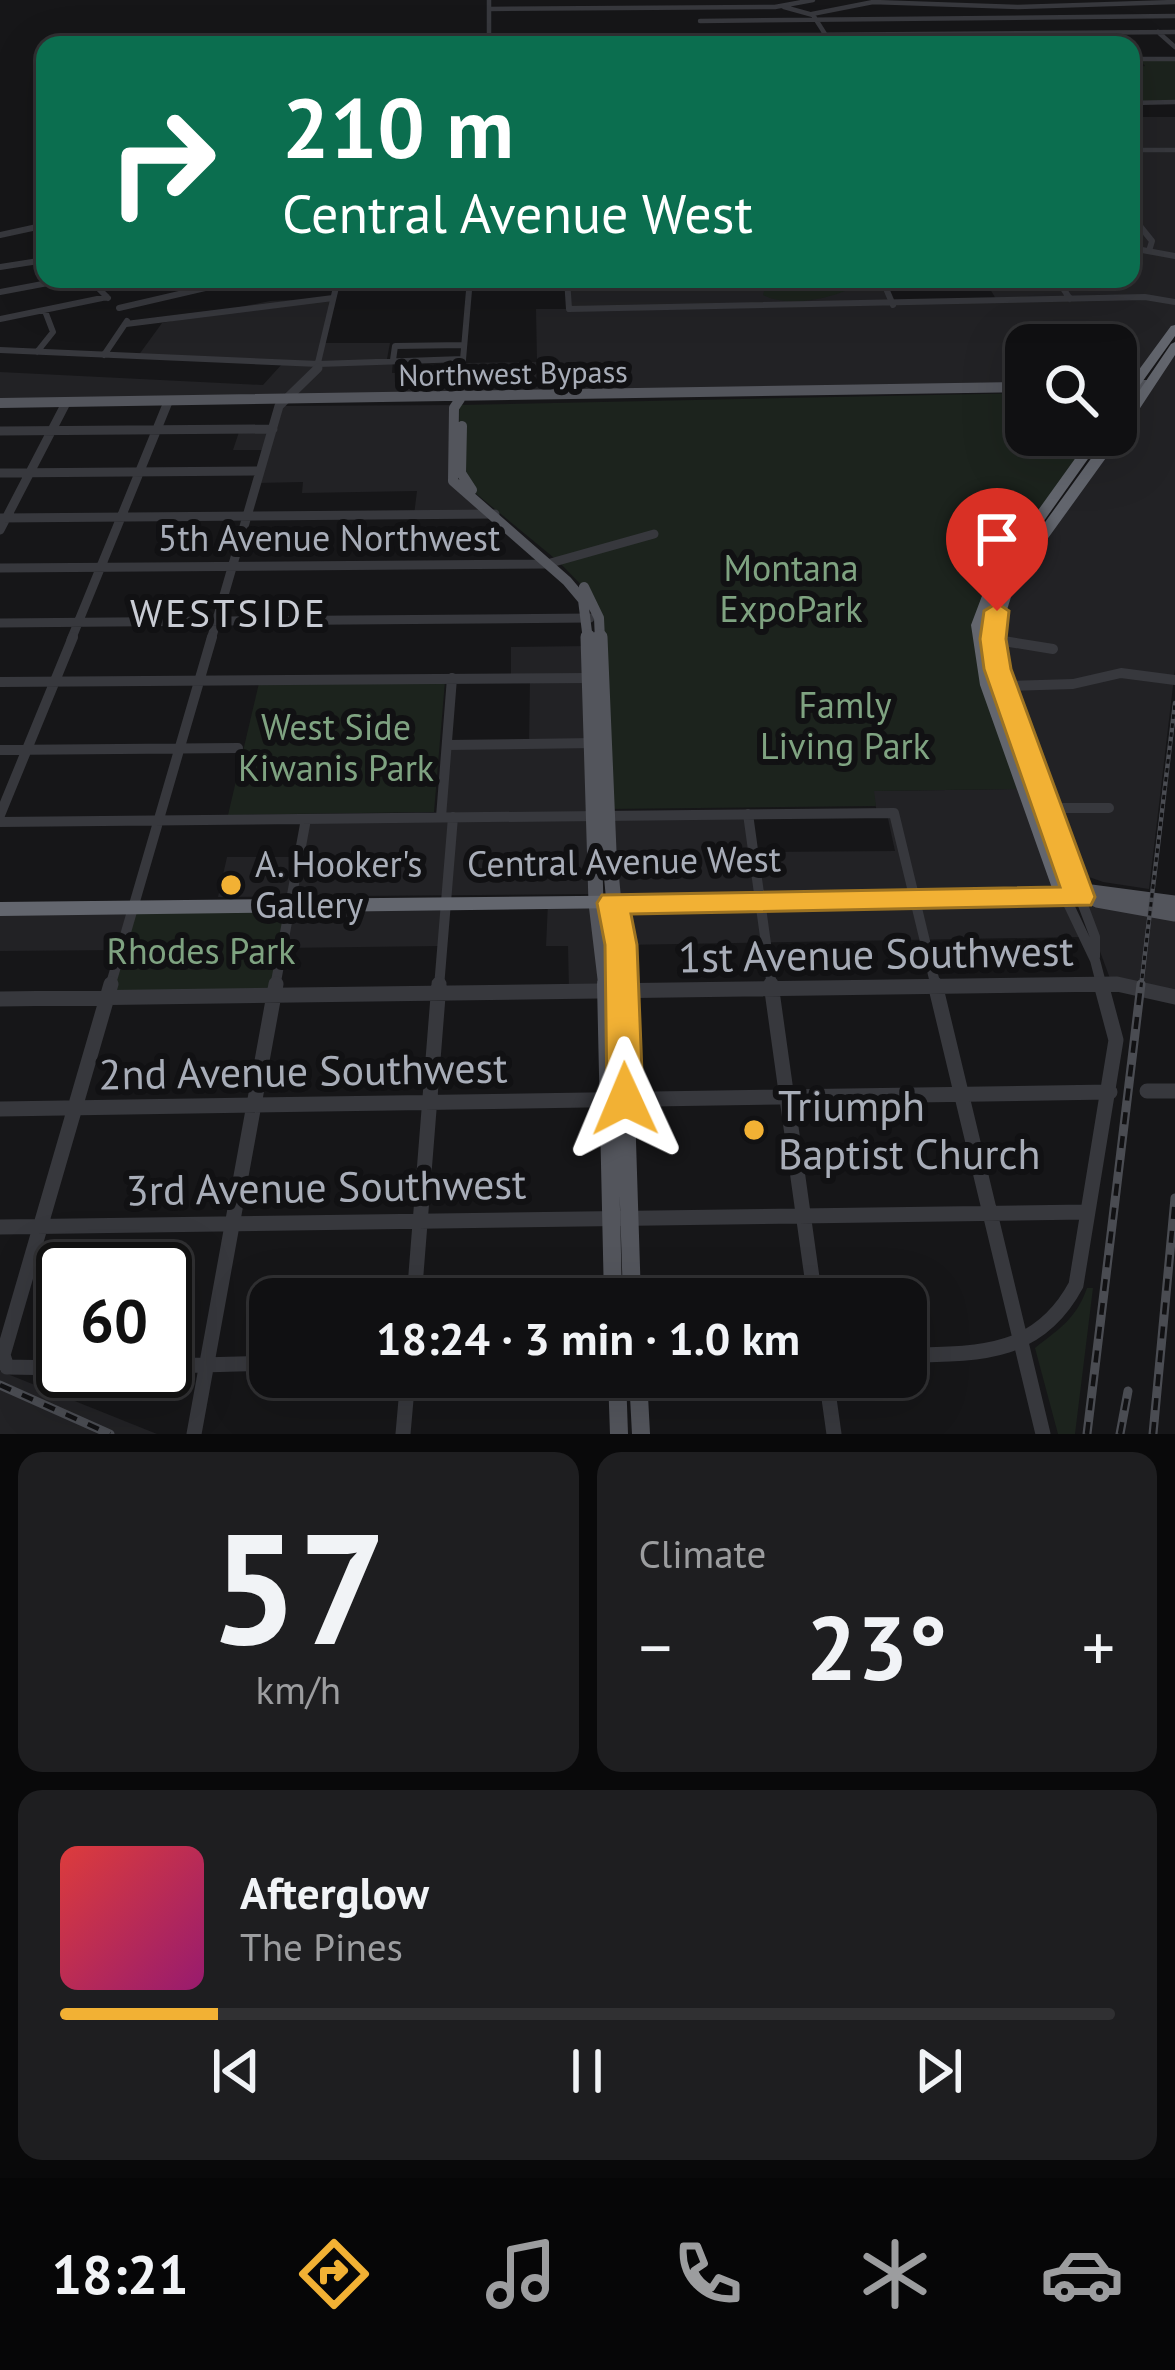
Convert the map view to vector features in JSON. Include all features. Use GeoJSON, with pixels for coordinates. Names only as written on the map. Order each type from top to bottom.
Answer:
{"type":"FeatureCollection","features":[{"type":"Feature","properties":{"kind":"highway"},"geometry":{"type":"LineString","coordinates":[[1137,381],[1175,328]]}},
{"type":"Feature","properties":{"kind":"highway"},"geometry":{"type":"LineString","coordinates":[[1137,383],[1175,346]]}},
{"type":"Feature","properties":{"kind":"highway"},"geometry":{"type":"LineString","coordinates":[[1071,893],[996,686],[980,614],[995,580],[1084,456]]}},
{"type":"Feature","properties":{"kind":"highway"},"geometry":{"type":"LineString","coordinates":[[986,638],[1008,584],[1101,456]]}},
{"type":"Feature","properties":{"kind":"highway"},"geometry":{"type":"LineString","coordinates":[[1041,808],[1067,862],[1071,893]]}},
{"type":"Feature","properties":{"kind":"highway","name":"Central Avenue West"},"geometry":{"type":"LineString","coordinates":[[0,904],[1071,893]]}},
{"type":"Feature","properties":{"kind":"main road","name":"Northwest Bypass"},"geometry":{"type":"LineString","coordinates":[[0,406],[1005,390]]}},
{"type":"Feature","properties":{"kind":"main road"},"geometry":{"type":"LineString","coordinates":[[459,402],[461,473],[467,487],[587,591],[593,618],[604,898],[614,991],[620,1219],[629,1278]]}},
{"type":"Feature","properties":{"kind":"main road"},"geometry":{"type":"LineString","coordinates":[[1067,862],[1097,885],[1131,894]]}},
{"type":"Feature","properties":{"kind":"main road","name":"Central Avenue West"},"geometry":{"type":"LineString","coordinates":[[1071,893],[1131,894],[1175,903]]}},
{"type":"Feature","properties":{"kind":"main road","name":"Central Avenue West"},"geometry":{"type":"LineString","coordinates":[[1071,893],[1175,914]]}},
{"type":"Feature","properties":{"kind":"main road"},"geometry":{"type":"LineString","coordinates":[[615,1278],[620,1219]]}},
{"type":"Feature","properties":{"kind":"main road"},"geometry":{"type":"LineString","coordinates":[[617,1398],[619,1434]]}},
{"type":"Feature","properties":{"kind":"main road"},"geometry":{"type":"LineString","coordinates":[[639,1398],[641,1434]]}},
{"type":"Feature","properties":{"kind":"street"},"geometry":{"type":"LineString","coordinates":[[489,0],[489,36]]}},
{"type":"Feature","properties":{"kind":"street"},"geometry":{"type":"LineString","coordinates":[[489,9],[781,6],[813,0]]}},
{"type":"Feature","properties":{"kind":"street"},"geometry":{"type":"LineString","coordinates":[[781,6],[815,17],[872,2],[1175,2]]}},
{"type":"Feature","properties":{"kind":"street"},"geometry":{"type":"LineString","coordinates":[[936,2],[958,34]]}},
{"type":"Feature","properties":{"kind":"street"},"geometry":{"type":"LineString","coordinates":[[1164,2],[1175,15]]}},
{"type":"Feature","properties":{"kind":"street"},"geometry":{"type":"LineString","coordinates":[[1062,3],[1076,17]]}},
{"type":"Feature","properties":{"kind":"street"},"geometry":{"type":"LineString","coordinates":[[694,5],[705,35]]}},
{"type":"Feature","properties":{"kind":"street"},"geometry":{"type":"LineString","coordinates":[[888,13],[1175,15]]}},
{"type":"Feature","properties":{"kind":"street"},"geometry":{"type":"LineString","coordinates":[[700,21],[945,15]]}},
{"type":"Feature","properties":{"kind":"street"},"geometry":{"type":"LineString","coordinates":[[815,17],[826,36]]}},
{"type":"Feature","properties":{"kind":"street"},"geometry":{"type":"LineString","coordinates":[[1116,32],[1120,36]]}},
{"type":"Feature","properties":{"kind":"street"},"geometry":{"type":"LineString","coordinates":[[1158,32],[1174,46]]}},
{"type":"Feature","properties":{"kind":"street"},"geometry":{"type":"LineString","coordinates":[[885,36],[1175,32]]}},
{"type":"Feature","properties":{"kind":"street"},"geometry":{"type":"LineString","coordinates":[[1001,33],[1004,36]]}},
{"type":"Feature","properties":{"kind":"street"},"geometry":{"type":"LineString","coordinates":[[1046,33],[1049,36]]}},
{"type":"Feature","properties":{"kind":"street"},"geometry":{"type":"LineString","coordinates":[[656,36],[777,36]]}},
{"type":"Feature","properties":{"kind":"street"},"geometry":{"type":"LineString","coordinates":[[1140,56],[1175,59]]}},
{"type":"Feature","properties":{"kind":"street"},"geometry":{"type":"LineString","coordinates":[[1140,103],[1175,102]]}},
{"type":"Feature","properties":{"kind":"street"},"geometry":{"type":"LineString","coordinates":[[1140,151],[1175,150]]}},
{"type":"Feature","properties":{"kind":"street"},"geometry":{"type":"LineString","coordinates":[[0,235],[36,226]]}},
{"type":"Feature","properties":{"kind":"street"},"geometry":{"type":"LineString","coordinates":[[1140,226],[1152,241],[1149,251]]}},
{"type":"Feature","properties":{"kind":"street"},"geometry":{"type":"LineString","coordinates":[[1140,250],[1175,256]]}},
{"type":"Feature","properties":{"kind":"street"},"geometry":{"type":"LineString","coordinates":[[0,267],[36,261]]}},
{"type":"Feature","properties":{"kind":"street"},"geometry":{"type":"LineString","coordinates":[[0,292],[36,285]]}},
{"type":"Feature","properties":{"kind":"street"},"geometry":{"type":"LineString","coordinates":[[98,288],[119,308],[126,324]]}},
{"type":"Feature","properties":{"kind":"street"},"geometry":{"type":"LineString","coordinates":[[119,308],[205,288]]}},
{"type":"Feature","properties":{"kind":"street"},"geometry":{"type":"LineString","coordinates":[[37,1242],[280,404],[314,375],[336,288]]}},
{"type":"Feature","properties":{"kind":"street"},"geometry":{"type":"LineString","coordinates":[[459,402],[469,288]]}},
{"type":"Feature","properties":{"kind":"street"},"geometry":{"type":"LineString","coordinates":[[568,288],[569,309],[1145,297],[1175,302]]}},
{"type":"Feature","properties":{"kind":"street"},"geometry":{"type":"LineString","coordinates":[[885,288],[892,305]]}},
{"type":"Feature","properties":{"kind":"street"},"geometry":{"type":"LineString","coordinates":[[1063,288],[1070,299]]}},
{"type":"Feature","properties":{"kind":"street"},"geometry":{"type":"LineString","coordinates":[[0,319],[107,297]]}},
{"type":"Feature","properties":{"kind":"street"},"geometry":{"type":"LineString","coordinates":[[126,324],[186,320],[283,299],[333,298]]}},
{"type":"Feature","properties":{"kind":"street"},"geometry":{"type":"LineString","coordinates":[[37,352],[53,332],[45,311]]}},
{"type":"Feature","properties":{"kind":"street"},"geometry":{"type":"LineString","coordinates":[[104,355],[126,324]]}},
{"type":"Feature","properties":{"kind":"street"},"geometry":{"type":"LineString","coordinates":[[393,360],[395,346],[464,346]]}},
{"type":"Feature","properties":{"kind":"street"},"geometry":{"type":"LineString","coordinates":[[0,350],[319,364],[463,359]]}},
{"type":"Feature","properties":{"kind":"street"},"geometry":{"type":"LineString","coordinates":[[0,530],[64,405]]}},
{"type":"Feature","properties":{"kind":"street"},"geometry":{"type":"LineString","coordinates":[[167,405],[0,818],[894,813],[1045,1434]]}},
{"type":"Feature","properties":{"kind":"street"},"geometry":{"type":"LineString","coordinates":[[0,431],[273,429]]}},
{"type":"Feature","properties":{"kind":"street"},"geometry":{"type":"LineString","coordinates":[[0,473],[260,471]]}},
{"type":"Feature","properties":{"kind":"street"},"geometry":{"type":"LineString","coordinates":[[3,518],[493,514]]}},
{"type":"Feature","properties":{"kind":"street","name":"5th Avenue Northwest"},"geometry":{"type":"LineString","coordinates":[[0,568],[553,563],[654,534]]}},
{"type":"Feature","properties":{"kind":"street"},"geometry":{"type":"LineString","coordinates":[[0,623],[593,618]]}},
{"type":"Feature","properties":{"kind":"street"},"geometry":{"type":"LineString","coordinates":[[986,638],[1053,649]]}},
{"type":"Feature","properties":{"kind":"street"},"geometry":{"type":"LineString","coordinates":[[996,686],[1073,684],[1121,673],[1175,680]]}},
{"type":"Feature","properties":{"kind":"street"},"geometry":{"type":"LineString","coordinates":[[415,1278],[444,900],[452,678]]}},
{"type":"Feature","properties":{"kind":"street"},"geometry":{"type":"LineString","coordinates":[[0,682],[596,678]]}},
{"type":"Feature","properties":{"kind":"street"},"geometry":{"type":"LineString","coordinates":[[447,745],[597,743]]}},
{"type":"Feature","properties":{"kind":"street"},"geometry":{"type":"LineString","coordinates":[[0,749],[238,748]]}},
{"type":"Feature","properties":{"kind":"street"},"geometry":{"type":"LineString","coordinates":[[1041,808],[1109,808]]}},
{"type":"Feature","properties":{"kind":"street"},"geometry":{"type":"LineString","coordinates":[[748,814],[812,1278]]}},
{"type":"Feature","properties":{"kind":"street"},"geometry":{"type":"LineString","coordinates":[[194,1434],[306,819]]}},
{"type":"Feature","properties":{"kind":"street"},"geometry":{"type":"LineString","coordinates":[[927,1355],[968,1354],[1024,1341],[1045,1330],[1067,1307],[1076,1285],[1117,1040],[1071,893]]}},
{"type":"Feature","properties":{"kind":"street","name":"1st Avenue Southwest"},"geometry":{"type":"LineString","coordinates":[[0,998],[1103,985],[1175,997]]}},
{"type":"Feature","properties":{"kind":"street"},"geometry":{"type":"LineString","coordinates":[[1147,1091],[1175,1091]]}},
{"type":"Feature","properties":{"kind":"street","name":"2nd Avenue Southwest"},"geometry":{"type":"LineString","coordinates":[[0,1108],[1110,1092]]}},
{"type":"Feature","properties":{"kind":"street","name":"3rd Avenue Southwest"},"geometry":{"type":"LineString","coordinates":[[0,1227],[1086,1212]]}},
{"type":"Feature","properties":{"kind":"street"},"geometry":{"type":"LineString","coordinates":[[36,1247],[3,1354],[8,1366],[36,1369]]}},
{"type":"Feature","properties":{"kind":"street"},"geometry":{"type":"LineString","coordinates":[[192,1365],[249,1364]]}},
{"type":"Feature","properties":{"kind":"street"},"geometry":{"type":"LineString","coordinates":[[403,1434],[406,1398]]}},
{"type":"Feature","properties":{"kind":"street"},"geometry":{"type":"LineString","coordinates":[[829,1398],[834,1434]]}},
{"type":"Feature","properties":{"kind":"shaded area"},"geometry":{"type":"Polygon","coordinates":[[[1140,117],[1175,117],[1175,328],[1137,381],[1137,324],[1005,324],[1005,387],[0,403],[0,372],[263,385],[282,364],[138,356],[162,323],[270,301],[333,298],[324,343],[390,343],[387,359],[393,360],[392,373],[461,372],[463,363],[537,362],[536,309],[569,309],[568,288],[886,288],[893,305],[996,299],[989,288],[1140,288],[1140,117]]]}},
{"type":"Feature","properties":{"kind":"shaded area"},"geometry":{"type":"Polygon","coordinates":[[[1175,346],[1175,669],[1149,889],[1078,873],[1002,686],[997,611],[1101,456],[1137,456],[1137,403],[1175,346]]]}},
{"type":"Feature","properties":{"kind":"shaded area"},"geometry":{"type":"Polygon","coordinates":[[[459,405],[450,471],[488,515],[414,515],[417,491],[302,493],[303,482],[257,483],[266,450],[233,450],[240,429],[273,429],[279,406],[459,405]]]}},
{"type":"Feature","properties":{"kind":"shaded area"},"geometry":{"type":"Polygon","coordinates":[[[588,646],[596,894],[218,897],[227,857],[298,857],[306,819],[441,817],[447,745],[529,743],[530,679],[511,678],[511,647],[588,646]]]}},
{"type":"Feature","properties":{"kind":"shaded area"},"geometry":{"type":"Polygon","coordinates":[[[1026,789],[1062,889],[612,894],[607,816],[748,814],[754,852],[895,851],[887,814],[877,813],[873,791],[1026,789]]]}},
{"type":"Feature","properties":{"kind":"shaded area"},"geometry":{"type":"Polygon","coordinates":[[[1065,897],[1081,937],[621,945],[613,903],[1065,897]]]}},
{"type":"Feature","properties":{"kind":"shaded area"},"geometry":{"type":"Polygon","coordinates":[[[1080,897],[1175,914],[1175,997],[1112,984],[1080,897]]]}},
{"type":"Feature","properties":{"kind":"shaded area"},"geometry":{"type":"Polygon","coordinates":[[[548,903],[596,903],[605,991],[569,991],[568,946],[546,946],[548,903]]]}},
{"type":"Feature","properties":{"kind":"shaded area"},"geometry":{"type":"Polygon","coordinates":[[[444,904],[441,946],[281,948],[289,905],[444,904]]]}},
{"type":"Feature","properties":{"kind":"shaded area"},"geometry":{"type":"Polygon","coordinates":[[[134,908],[121,950],[0,951],[0,909],[134,908]]]}},
{"type":"Feature","properties":{"kind":"shaded area"},"geometry":{"type":"Polygon","coordinates":[[[0,1371],[36,1385],[36,1398],[67,1398],[157,1434],[0,1434],[0,1371]]]}},
{"type":"Feature","properties":{"kind":"green space"},"geometry":{"type":"Polygon","coordinates":[[[1140,60],[1175,60],[1175,101],[1140,102],[1140,66],[1145,66],[1140,60]]]}},
{"type":"Feature","properties":{"kind":"green space"},"geometry":{"type":"Polygon","coordinates":[[[765,288],[852,288],[818,299],[789,301],[763,295],[765,288]]]}},
{"type":"Feature","properties":{"kind":"green space","name":"Montana ExpoPark"},"geometry":{"type":"Polygon","coordinates":[[[1005,393],[1005,456],[1083,456],[987,594],[1025,789],[874,791],[876,806],[609,809],[602,616],[587,591],[559,562],[468,487],[460,462],[459,405],[1005,393]]]}},
{"type":"Feature","properties":{"kind":"green space","name":"West Side Kiwanis Park"},"geometry":{"type":"Polygon","coordinates":[[[445,681],[434,812],[228,815],[259,683],[445,681]]]}},
{"type":"Feature","properties":{"kind":"green space","name":"Rhodes Park"},"geometry":{"type":"Polygon","coordinates":[[[289,905],[273,995],[109,997],[134,908],[289,905]]]}},
{"type":"Feature","properties":{"kind":"green space"},"geometry":{"type":"Polygon","coordinates":[[[1087,1288],[1093,1288],[1075,1434],[1058,1434],[1035,1348],[1072,1315],[1087,1288]]]}},
{"type":"Feature","properties":{"kind":"railway"},"geometry":{"type":"LineString","coordinates":[[1141,987],[1175,703]]}},
{"type":"Feature","properties":{"kind":"railway"},"geometry":{"type":"LineString","coordinates":[[1087,1434],[1141,984]]}},
{"type":"Feature","properties":{"kind":"railway"},"geometry":{"type":"LineString","coordinates":[[1153,1434],[1175,1198]]}},
{"type":"Feature","properties":{"kind":"railway"},"geometry":{"type":"LineString","coordinates":[[0,1385],[110,1434]]}},
{"type":"Feature","properties":{"kind":"railway"},"geometry":{"type":"LineString","coordinates":[[1120,1434],[1128,1391]]}},
{"type":"Feature","properties":{"kind":"place","name":"A. Hooker's Gallery"},"geometry":{"type":"Point","coordinates":[231,885]}},
{"type":"Feature","properties":{"kind":"place","name":"Triumph Baptist Church"},"geometry":{"type":"Point","coordinates":[754,1130]}},
{"type":"Feature","properties":{"kind":"district","name":"WESTSIDE"},"geometry":{"type":"Point","coordinates":[229,613]}},
{"type":"Feature","properties":{"kind":"route"},"geometry":{"type":"LineString","coordinates":[[625,1099],[621,945],[613,903],[1080,897],[998,669],[993,639],[997,611]]}},
{"type":"Feature","properties":{"kind":"park label","name":"Famly Living Park"},"geometry":{"type":"Point","coordinates":[845,726]}}]}
